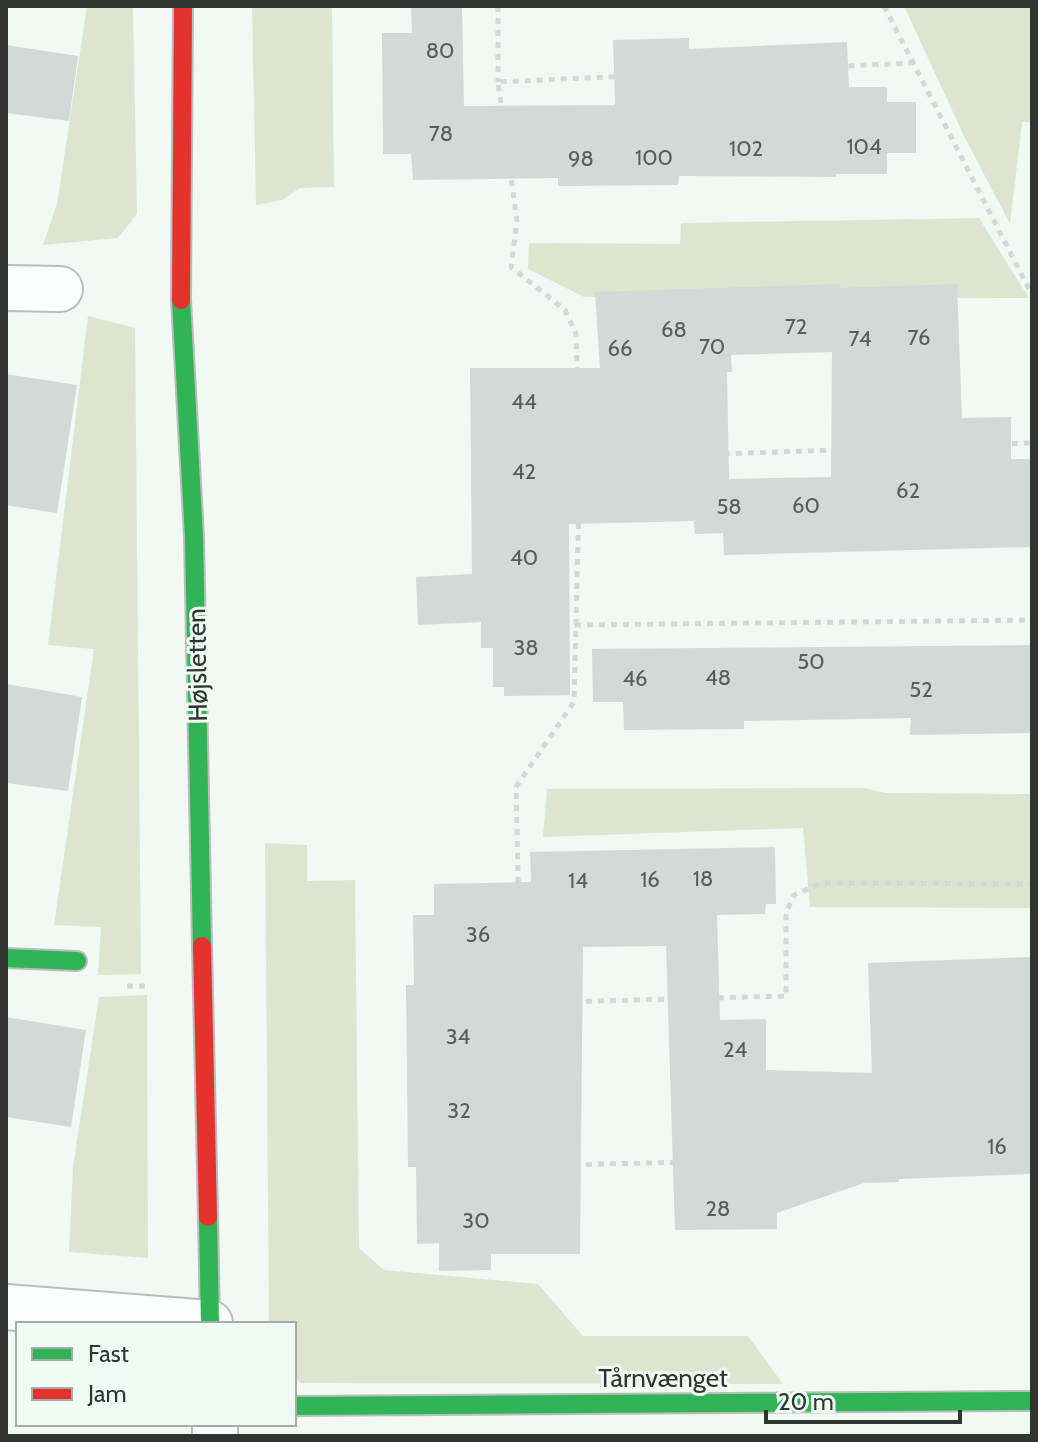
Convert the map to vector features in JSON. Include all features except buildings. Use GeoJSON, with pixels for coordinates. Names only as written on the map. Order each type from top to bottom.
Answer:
{"type":"FeatureCollection","features":[{"type":"Feature","properties":{"kind":"street","name":"Højsletten"},"geometry":{"type":"LineString","coordinates":[[183,6],[181,313],[194,537],[210,1322]]}},
{"type":"Feature","properties":{"kind":"street"},"geometry":{"type":"LineString","coordinates":[[6,288],[60,289]]}},
{"type":"Feature","properties":{"kind":"street"},"geometry":{"type":"LineString","coordinates":[[6,958],[77,961]]}},
{"type":"Feature","properties":{"kind":"street"},"geometry":{"type":"LineString","coordinates":[[6,1307],[197,1322]]}},
{"type":"Feature","properties":{"kind":"street","name":"Tårnvænget"},"geometry":{"type":"LineString","coordinates":[[296,1406],[1032,1401]]}},
{"type":"Feature","properties":{"kind":"path"},"geometry":{"type":"LineString","coordinates":[[498,6],[498,82],[517,221],[511,267],[565,310],[576,334],[580,459],[574,702],[516,787],[521,1003],[520,1166],[772,1160]]}},
{"type":"Feature","properties":{"kind":"path"},"geometry":{"type":"LineString","coordinates":[[884,6],[1032,295]]}},
{"type":"Feature","properties":{"kind":"path"},"geometry":{"type":"LineString","coordinates":[[498,82],[911,63]]}},
{"type":"Feature","properties":{"kind":"path"},"geometry":{"type":"LineString","coordinates":[[580,459],[1032,443]]}},
{"type":"Feature","properties":{"kind":"path"},"geometry":{"type":"LineString","coordinates":[[575,625],[1032,620]]}},
{"type":"Feature","properties":{"kind":"path"},"geometry":{"type":"LineString","coordinates":[[521,1003],[786,996],[786,913],[794,895],[822,883],[1032,884]]}},
{"type":"Feature","properties":{"kind":"path"},"geometry":{"type":"LineString","coordinates":[[77,961],[95,987],[202,985]]}},
{"type":"Feature","properties":{"kind":"green space"},"geometry":{"type":"Polygon","coordinates":[[[87,6],[133,6],[137,214],[118,238],[43,245],[57,204],[87,6]]]}},
{"type":"Feature","properties":{"kind":"green space"},"geometry":{"type":"Polygon","coordinates":[[[252,6],[332,6],[334,187],[300,188],[282,200],[256,205],[252,6]]]}},
{"type":"Feature","properties":{"kind":"green space"},"geometry":{"type":"Polygon","coordinates":[[[904,6],[1032,6],[1032,122],[1022,122],[1010,224],[964,136],[904,6]]]}},
{"type":"Feature","properties":{"kind":"green space"},"geometry":{"type":"Polygon","coordinates":[[[979,218],[1029,298],[584,297],[528,269],[529,243],[680,244],[681,223],[979,218]]]}},
{"type":"Feature","properties":{"kind":"green space"},"geometry":{"type":"Polygon","coordinates":[[[88,316],[135,328],[141,974],[98,975],[101,927],[54,925],[94,649],[48,645],[88,316]]]}},
{"type":"Feature","properties":{"kind":"green space"},"geometry":{"type":"Polygon","coordinates":[[[866,788],[885,793],[1032,794],[1032,908],[810,907],[803,828],[543,837],[547,789],[866,788]]]}},
{"type":"Feature","properties":{"kind":"green space"},"geometry":{"type":"Polygon","coordinates":[[[265,843],[307,845],[307,881],[355,880],[359,1248],[384,1270],[538,1284],[583,1336],[748,1336],[783,1384],[301,1383],[296,1378],[296,1322],[269,1322],[265,843]]]}},
{"type":"Feature","properties":{"kind":"green space"},"geometry":{"type":"Polygon","coordinates":[[[147,995],[148,1258],[69,1252],[73,1167],[99,997],[147,995]]]}},
{"type":"Feature","properties":{"kind":"traffic: fast"},"geometry":{"type":"LineString","coordinates":[[181,300],[194,537],[202,946]]}},
{"type":"Feature","properties":{"kind":"traffic: fast"},"geometry":{"type":"LineString","coordinates":[[6,958],[77,961]]}},
{"type":"Feature","properties":{"kind":"traffic: fast"},"geometry":{"type":"LineString","coordinates":[[208,1217],[210,1322]]}},
{"type":"Feature","properties":{"kind":"traffic: fast"},"geometry":{"type":"LineString","coordinates":[[296,1406],[1032,1401]]}},
{"type":"Feature","properties":{"kind":"traffic: jam"},"geometry":{"type":"LineString","coordinates":[[181,300],[183,6]]}},
{"type":"Feature","properties":{"kind":"traffic: jam"},"geometry":{"type":"LineString","coordinates":[[202,946],[208,1217]]}}]}
